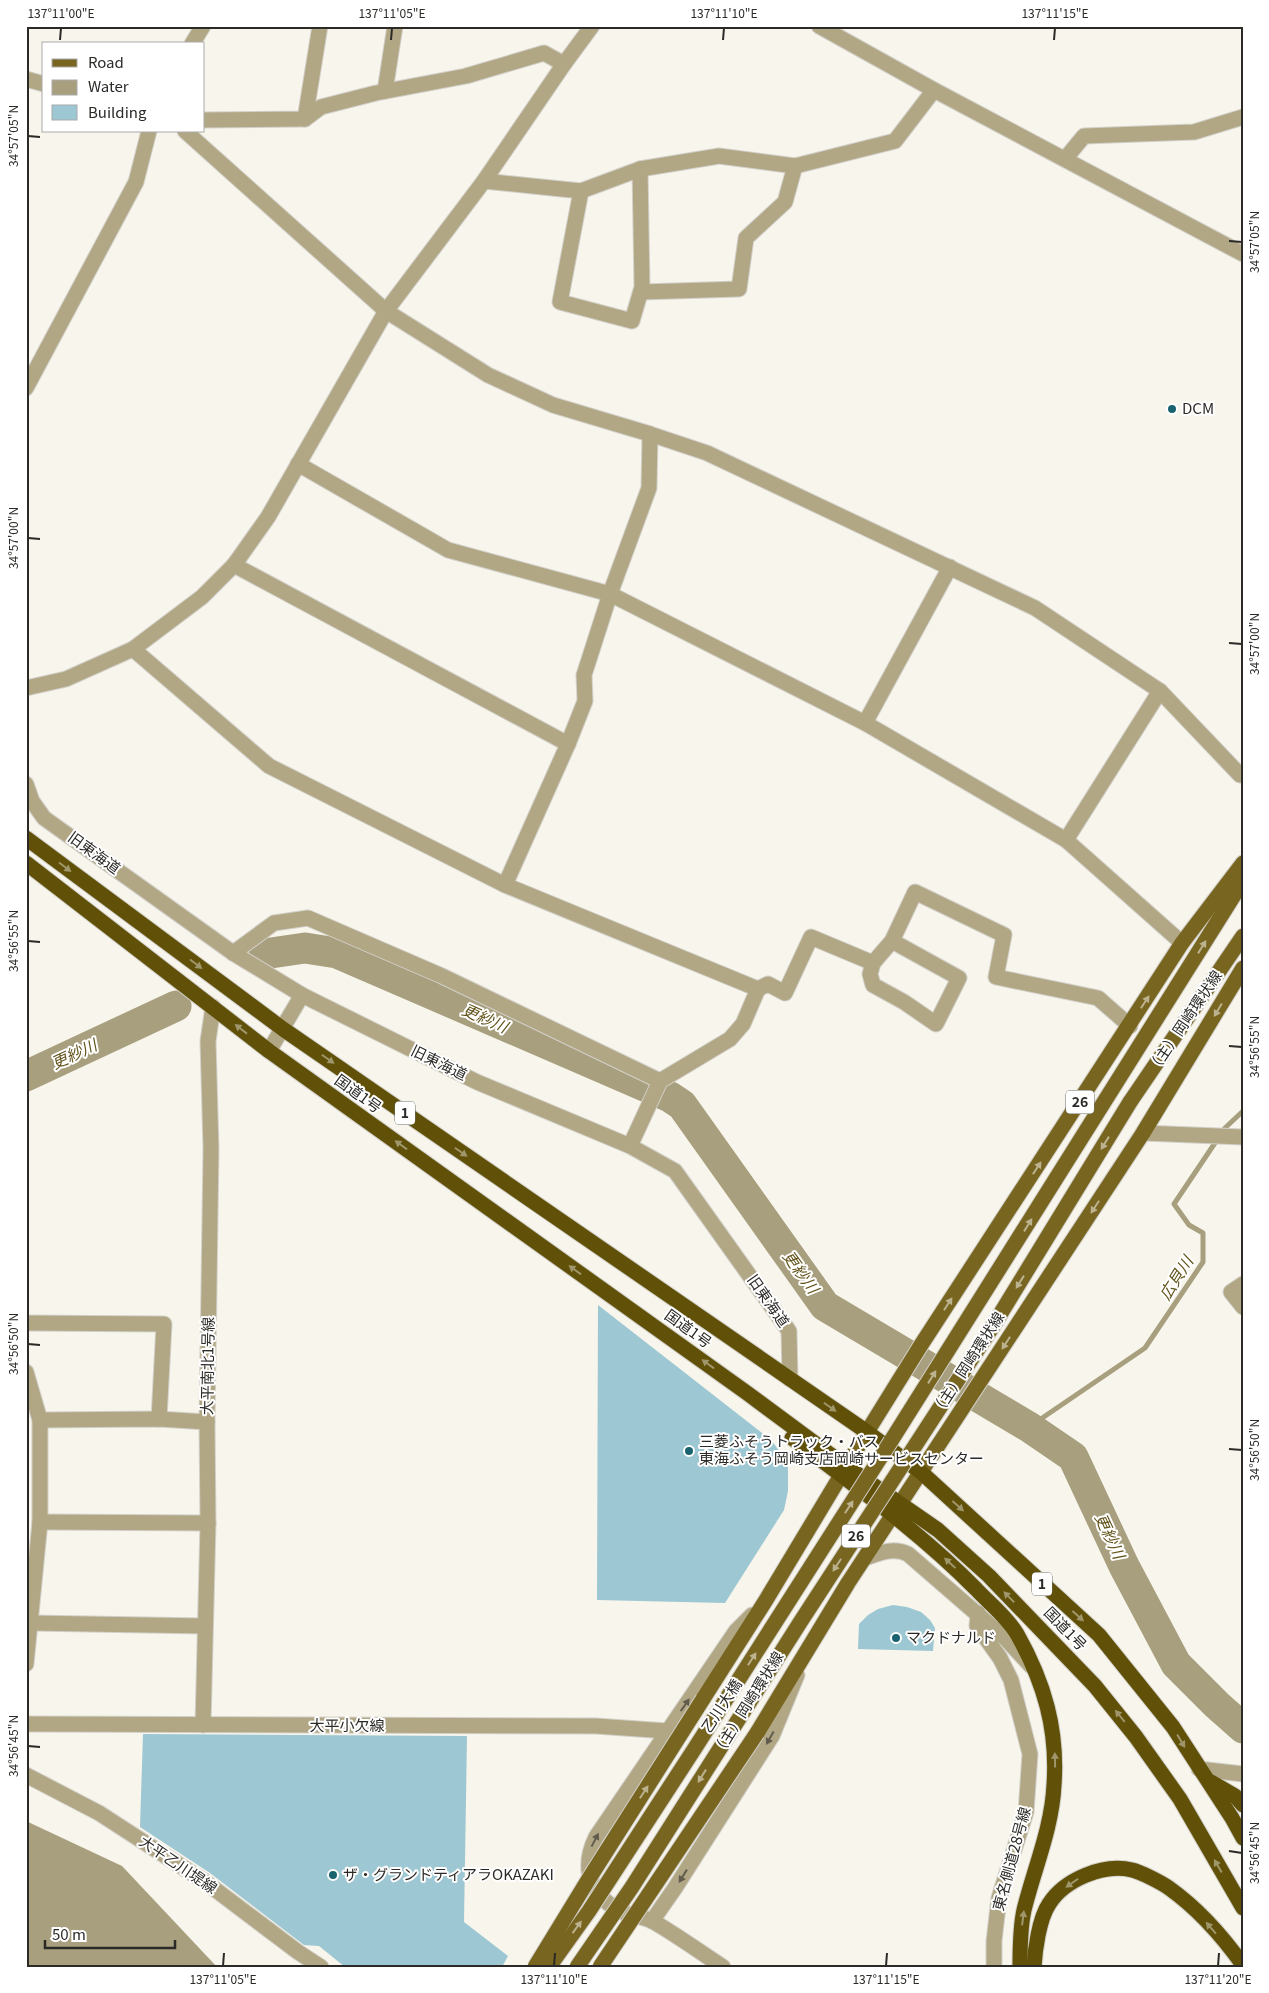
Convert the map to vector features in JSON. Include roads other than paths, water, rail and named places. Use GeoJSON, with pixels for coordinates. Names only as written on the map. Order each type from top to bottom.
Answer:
{"type":"FeatureCollection","features":[{"type":"Feature","properties":{"kind":"highway","name":"国道1号"},"geometry":{"type":"LineString","coordinates":[[26,838],[283,1029],[790,1379],[922,1473],[1099,1635],[1173,1727],[1243,1838]]}},
{"type":"Feature","properties":{"kind":"highway","name":"国道1号"},"geometry":{"type":"LineString","coordinates":[[26,863],[269,1051],[747,1393],[844,1472],[897,1509],[938,1530],[971,1559],[1095,1686],[1136,1737],[1180,1799],[1243,1908]]}},
{"type":"Feature","properties":{"kind":"highway"},"geometry":{"type":"LineString","coordinates":[[897,1509],[1016,1632],[1043,1690],[1051,1715],[1055,1760],[1053,1805],[1024,1912],[1020,1967]]}},
{"type":"Feature","properties":{"kind":"highway"},"geometry":{"type":"LineString","coordinates":[[1203,1774],[1235,1796],[1243,1805]]}},
{"type":"Feature","properties":{"kind":"highway"},"geometry":{"type":"LineString","coordinates":[[1034,1967],[1036,1942],[1048,1904],[1072,1881],[1102,1869],[1132,1870],[1169,1888],[1199,1914],[1243,1965]]}},
{"type":"Feature","properties":{"kind":"main road","name":"26"},"geometry":{"type":"LineString","coordinates":[[535,1967],[590,1876],[766,1600],[844,1472],[866,1432],[921,1345],[1130,1026],[1182,942],[1243,863]]}},
{"type":"Feature","properties":{"kind":"main road","name":"（主）岡崎環状線"},"geometry":{"type":"LineString","coordinates":[[891,1441],[1243,881]]}},
{"type":"Feature","properties":{"kind":"main road","name":"（主）岡崎環状線"},"geometry":{"type":"LineString","coordinates":[[577,1967],[632,1887],[800,1621],[992,1326],[1130,1102],[1243,936]]}},
{"type":"Feature","properties":{"kind":"main road","name":"26"},"geometry":{"type":"LineString","coordinates":[[600,1967],[757,1733],[864,1558],[922,1473],[1143,1133],[1243,968]]}},
{"type":"Feature","properties":{"kind":"main road","name":"乙川大橋"},"geometry":{"type":"LineString","coordinates":[[549,1967],[589,1911],[684,1765],[891,1441]]}},
{"type":"Feature","properties":{"kind":"street"},"geometry":{"type":"LineString","coordinates":[[193,42],[203,26]]}},
{"type":"Feature","properties":{"kind":"street"},"geometry":{"type":"LineString","coordinates":[[304,119],[320,26]]}},
{"type":"Feature","properties":{"kind":"street"},"geometry":{"type":"LineString","coordinates":[[385,91],[395,26]]}},
{"type":"Feature","properties":{"kind":"street"},"geometry":{"type":"LineString","coordinates":[[26,688],[66,679],[132,650],[202,597],[234,565],[268,517],[386,311],[484,181],[592,26]]}},
{"type":"Feature","properties":{"kind":"street"},"geometry":{"type":"LineString","coordinates":[[819,26],[934,90],[1243,254]]}},
{"type":"Feature","properties":{"kind":"street"},"geometry":{"type":"LineString","coordinates":[[205,120],[304,119],[321,107],[385,91],[466,76],[544,53],[564,64]]}},
{"type":"Feature","properties":{"kind":"street"},"geometry":{"type":"LineString","coordinates":[[26,79],[42,83]]}},
{"type":"Feature","properties":{"kind":"street"},"geometry":{"type":"LineString","coordinates":[[484,181],[581,191],[640,169],[719,156],[795,166],[895,141],[934,90]]}},
{"type":"Feature","properties":{"kind":"street"},"geometry":{"type":"LineString","coordinates":[[1066,159],[1084,136],[1194,132],[1243,117]]}},
{"type":"Feature","properties":{"kind":"street"},"geometry":{"type":"LineString","coordinates":[[26,388],[136,182],[149,132]]}},
{"type":"Feature","properties":{"kind":"street"},"geometry":{"type":"LineString","coordinates":[[191,133],[386,311],[488,375],[553,405],[707,453],[1036,608],[1160,691],[1243,776]]}},
{"type":"Feature","properties":{"kind":"street"},"geometry":{"type":"LineString","coordinates":[[641,292],[740,289],[746,238],[786,202],[795,166]]}},
{"type":"Feature","properties":{"kind":"street"},"geometry":{"type":"LineString","coordinates":[[581,191],[560,302],[632,322],[641,292],[640,169]]}},
{"type":"Feature","properties":{"kind":"street"},"geometry":{"type":"LineString","coordinates":[[505,885],[586,701],[584,674],[610,594],[649,488],[650,434]]}},
{"type":"Feature","properties":{"kind":"street"},"geometry":{"type":"LineString","coordinates":[[298,464],[448,550],[610,594],[865,723],[1066,840],[1182,942]]}},
{"type":"Feature","properties":{"kind":"street"},"geometry":{"type":"LineString","coordinates":[[234,565],[568,744]]}},
{"type":"Feature","properties":{"kind":"street"},"geometry":{"type":"LineString","coordinates":[[865,723],[950,567]]}},
{"type":"Feature","properties":{"kind":"street"},"geometry":{"type":"LineString","coordinates":[[132,650],[269,766],[505,885],[758,989]]}},
{"type":"Feature","properties":{"kind":"street"},"geometry":{"type":"LineString","coordinates":[[1066,840],[1160,691]]}},
{"type":"Feature","properties":{"kind":"street","name":"旧東海道"},"geometry":{"type":"LineString","coordinates":[[26,784],[32,801],[44,818],[232,952],[302,996],[477,1082],[630,1146],[675,1171],[789,1331],[790,1379]]}},
{"type":"Feature","properties":{"kind":"street"},"geometry":{"type":"LineString","coordinates":[[892,941],[960,978],[936,1024],[904,1002],[873,985],[870,974],[873,963],[892,941],[915,892],[1004,935],[996,977],[1098,998],[1130,1026]]}},
{"type":"Feature","properties":{"kind":"street"},"geometry":{"type":"LineString","coordinates":[[232,952],[274,923],[308,918],[442,976],[660,1081]]}},
{"type":"Feature","properties":{"kind":"street"},"geometry":{"type":"LineString","coordinates":[[630,1146],[660,1081],[730,1039],[743,1024],[758,989],[768,984],[785,993],[811,937],[873,963]]}},
{"type":"Feature","properties":{"kind":"street"},"geometry":{"type":"LineString","coordinates":[[269,1051],[302,996]]}},
{"type":"Feature","properties":{"kind":"street","name":"大平南北1号線"},"geometry":{"type":"LineString","coordinates":[[203,1725],[208,1523],[207,1422],[211,1149],[208,1041],[213,1007]]}},
{"type":"Feature","properties":{"kind":"street"},"geometry":{"type":"LineString","coordinates":[[1143,1133],[1243,1137]]}},
{"type":"Feature","properties":{"kind":"street"},"geometry":{"type":"LineString","coordinates":[[1243,1284],[1231,1292],[1243,1308]]}},
{"type":"Feature","properties":{"kind":"street"},"geometry":{"type":"LineString","coordinates":[[26,1323],[164,1324],[159,1419]]}},
{"type":"Feature","properties":{"kind":"street"},"geometry":{"type":"LineString","coordinates":[[26,1372],[40,1420],[40,1522],[26,1664]]}},
{"type":"Feature","properties":{"kind":"street"},"geometry":{"type":"LineString","coordinates":[[40,1420],[159,1419],[207,1422]]}},
{"type":"Feature","properties":{"kind":"street"},"geometry":{"type":"LineString","coordinates":[[40,1522],[208,1523]]}},
{"type":"Feature","properties":{"kind":"street"},"geometry":{"type":"LineString","coordinates":[[864,1558],[886,1550],[901,1551],[915,1560],[978,1613],[1034,1669]]}},
{"type":"Feature","properties":{"kind":"street"},"geometry":{"type":"LineString","coordinates":[[723,1967],[652,1921],[624,1912],[608,1902],[594,1888],[590,1881],[588,1862],[596,1837],[667,1730],[736,1631],[766,1600]]}},
{"type":"Feature","properties":{"kind":"street","name":"東名側道28号線"},"geometry":{"type":"LineString","coordinates":[[978,1613],[977,1626],[1000,1658],[1011,1680],[1030,1754],[1026,1812],[998,1898],[994,1941],[994,1967]]}},
{"type":"Feature","properties":{"kind":"street"},"geometry":{"type":"LineString","coordinates":[[30,1623],[205,1626]]}},
{"type":"Feature","properties":{"kind":"street"},"geometry":{"type":"LineString","coordinates":[[652,1921],[676,1888],[772,1736],[810,1645]]}},
{"type":"Feature","properties":{"kind":"street","name":"大平小欠線"},"geometry":{"type":"LineString","coordinates":[[26,1724],[596,1726],[667,1730]]}},
{"type":"Feature","properties":{"kind":"street"},"geometry":{"type":"LineString","coordinates":[[1203,1774],[1243,1774]]}},
{"type":"Feature","properties":{"kind":"street","name":"大平乙川堤線"},"geometry":{"type":"LineString","coordinates":[[26,1775],[100,1813],[204,1881],[298,1952],[321,1967]]}},
{"type":"Feature","properties":{"kind":"water"},"geometry":{"type":"Polygon","coordinates":[[[26,1821],[122,1866],[217,1967],[26,1967],[26,1821]]]}},
{"type":"Feature","properties":{"kind":"waterway","name":"更紗川"},"geometry":{"type":"LineString","coordinates":[[264,954],[305,948],[337,953],[670,1097],[682,1105],[825,1306],[1029,1427],[1073,1457],[1124,1566],[1176,1664],[1243,1728]]}},
{"type":"Feature","properties":{"kind":"waterway","name":"更紗川"},"geometry":{"type":"LineString","coordinates":[[26,1076],[176,1006]]}},
{"type":"Feature","properties":{"kind":"waterway","name":"広貝川"},"geometry":{"type":"LineString","coordinates":[[1029,1427],[1145,1348],[1203,1262],[1203,1233],[1189,1225],[1174,1204],[1225,1128],[1243,1111]]}},
{"type":"Feature","properties":{"kind":"place","name":"DCM"},"geometry":{"type":"Point","coordinates":[1172,409]}},
{"type":"Feature","properties":{"kind":"place","name":"三菱ふそうトラック・バス 東海ふそう岡崎支店岡崎サービスセンター"},"geometry":{"type":"Point","coordinates":[689,1451]}},
{"type":"Feature","properties":{"kind":"place","name":"マクドナルド"},"geometry":{"type":"Point","coordinates":[896,1638]}},
{"type":"Feature","properties":{"kind":"place","name":"ザ・グランドティアラOKAZAKI"},"geometry":{"type":"Point","coordinates":[333,1875]}}]}
